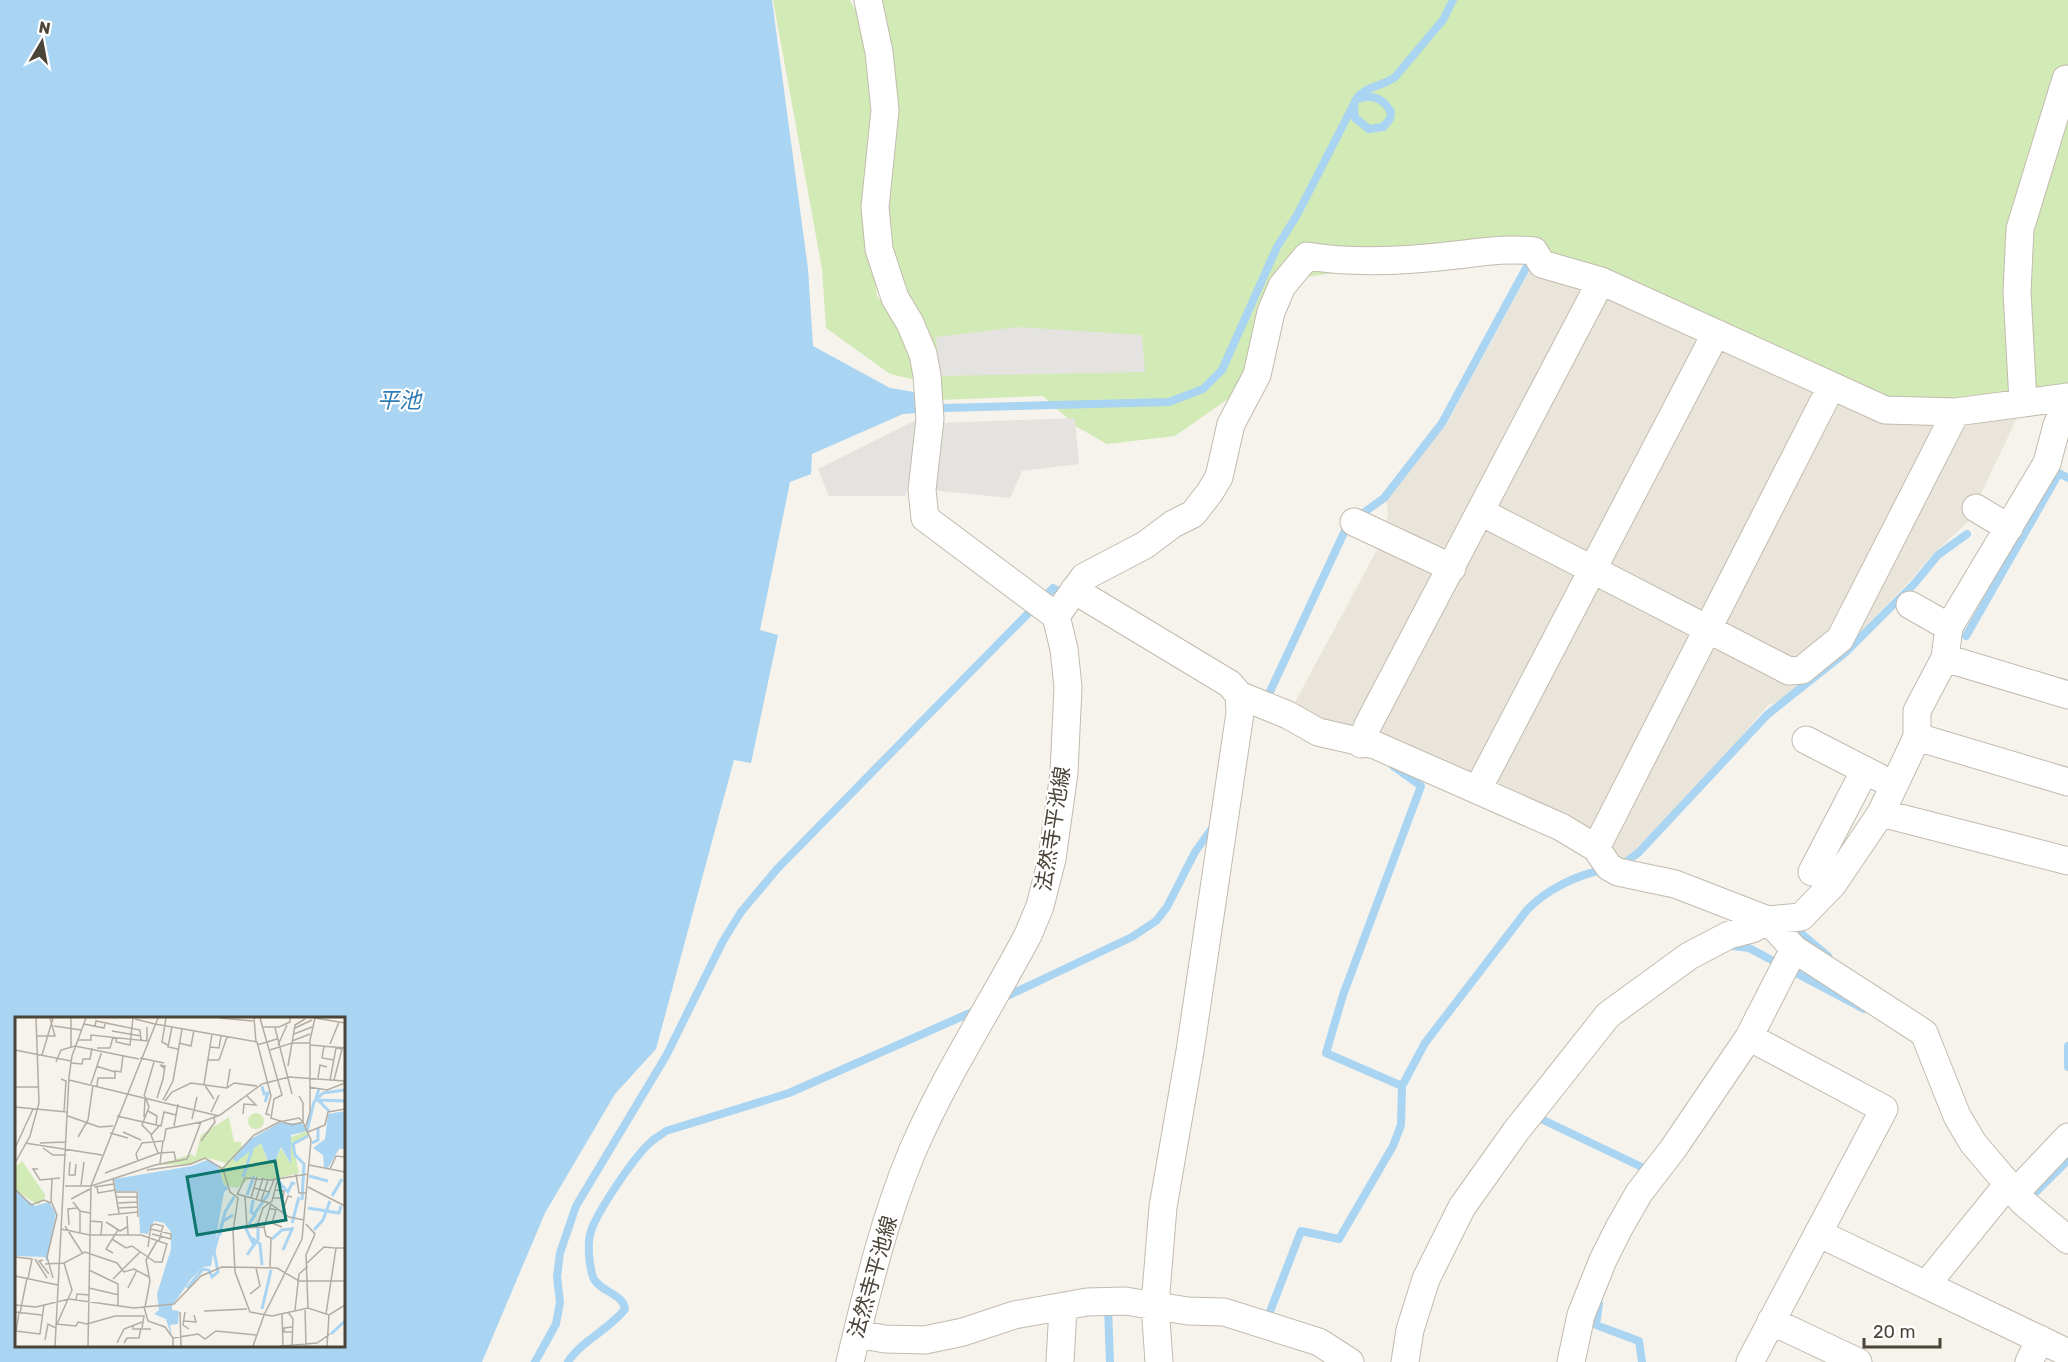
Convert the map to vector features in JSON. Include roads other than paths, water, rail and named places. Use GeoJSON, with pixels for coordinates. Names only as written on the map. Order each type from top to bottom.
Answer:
{"type":"FeatureCollection","features":[{"type":"Feature","properties":{"kind":"street"},"geometry":{"type":"LineString","coordinates":[[868,0],[879,52],[885,110],[875,207],[879,249],[895,298],[910,323],[923,354],[928,386],[929,436],[921,490],[925,518],[1056,616],[1084,577],[1145,545],[1173,524],[1193,514],[1210,492],[1219,477],[1231,424],[1257,375],[1271,312],[1282,286],[1307,256],[1342,262],[1359,262],[1456,255],[1509,248],[1534,251],[1542,264],[1602,281],[1884,410],[1956,412],[2068,397]]}},
{"type":"Feature","properties":{"kind":"street"},"geometry":{"type":"LineString","coordinates":[[2023,402],[2017,292],[2020,229],[2066,79]]}},
{"type":"Feature","properties":{"kind":"street"},"geometry":{"type":"LineString","coordinates":[[1361,744],[1368,725],[1602,281]]}},
{"type":"Feature","properties":{"kind":"street"},"geometry":{"type":"LineString","coordinates":[[1478,789],[1716,333]]}},
{"type":"Feature","properties":{"kind":"street"},"geometry":{"type":"LineString","coordinates":[[1596,848],[1831,387]]}},
{"type":"Feature","properties":{"kind":"street"},"geometry":{"type":"LineString","coordinates":[[1405,1362],[1410,1330],[1426,1279],[1462,1207],[1516,1131],[1608,1015],[1689,956],[1729,935],[1768,920],[1801,917],[1833,884],[1881,813],[1895,785],[1917,737],[1917,711],[1945,658],[1949,627],[2047,463],[2057,425],[2068,403]]}},
{"type":"Feature","properties":{"kind":"street"},"geometry":{"type":"LineString","coordinates":[[1481,512],[1789,671],[1802,670],[1840,639],[1956,412]]}},
{"type":"Feature","properties":{"kind":"street"},"geometry":{"type":"LineString","coordinates":[[1976,508],[2009,528]]}},
{"type":"Feature","properties":{"kind":"street"},"geometry":{"type":"LineString","coordinates":[[1354,522],[1452,568]]}},
{"type":"Feature","properties":{"kind":"street"},"geometry":{"type":"LineString","coordinates":[[1074,590],[1230,684],[1239,695],[1288,715],[1318,732],[1375,746],[1561,827],[1596,848],[1609,867],[1618,872],[1674,884],[1768,920],[1794,949],[1924,1034],[1957,1116],[1973,1143],[2012,1189],[2068,1240]]}},
{"type":"Feature","properties":{"kind":"street"},"geometry":{"type":"LineString","coordinates":[[1910,604],[1949,627]]}},
{"type":"Feature","properties":{"kind":"street","name":"法然寺平池線"},"geometry":{"type":"LineString","coordinates":[[850,1362],[879,1248],[911,1154],[956,1064],[1023,944],[1040,906],[1052,859],[1067,727],[1068,672],[1056,616]]}},
{"type":"Feature","properties":{"kind":"street"},"geometry":{"type":"LineString","coordinates":[[1945,658],[2068,695]]}},
{"type":"Feature","properties":{"kind":"street"},"geometry":{"type":"LineString","coordinates":[[1159,1362],[1155,1305],[1163,1207],[1190,1051],[1240,713],[1239,695]]}},
{"type":"Feature","properties":{"kind":"street"},"geometry":{"type":"LineString","coordinates":[[1917,737],[2068,782]]}},
{"type":"Feature","properties":{"kind":"street"},"geometry":{"type":"LineString","coordinates":[[1806,740],[1895,785]]}},
{"type":"Feature","properties":{"kind":"street"},"geometry":{"type":"LineString","coordinates":[[1812,872],[1865,770]]}},
{"type":"Feature","properties":{"kind":"street"},"geometry":{"type":"LineString","coordinates":[[1881,813],[2068,861]]}},
{"type":"Feature","properties":{"kind":"street"},"geometry":{"type":"LineString","coordinates":[[1571,1362],[1581,1315],[1602,1260],[1619,1228],[1640,1193],[1673,1149],[1749,1037],[1794,949]]}},
{"type":"Feature","properties":{"kind":"street"},"geometry":{"type":"LineString","coordinates":[[1749,1037],[1884,1109],[1750,1362]]}},
{"type":"Feature","properties":{"kind":"street"},"geometry":{"type":"LineString","coordinates":[[1927,1284],[2012,1189],[2068,1137]]}},
{"type":"Feature","properties":{"kind":"street"},"geometry":{"type":"LineString","coordinates":[[1818,1233],[1927,1284],[2034,1351],[2064,1352]]}},
{"type":"Feature","properties":{"kind":"street"},"geometry":{"type":"LineString","coordinates":[[857,1334],[885,1339],[925,1340],[963,1332],[1014,1315],[1087,1302],[1125,1301],[1188,1311],[1224,1312],[1319,1342],[1350,1362]]}},
{"type":"Feature","properties":{"kind":"street"},"geometry":{"type":"LineString","coordinates":[[1060,1362],[1063,1308]]}},
{"type":"Feature","properties":{"kind":"street"},"geometry":{"type":"LineString","coordinates":[[1771,1321],[1858,1362]]}},
{"type":"Feature","properties":{"kind":"water","name":"平池"},"geometry":{"type":"Polygon","coordinates":[[[0,0],[772,0],[808,269],[813,346],[890,388],[920,393],[918,413],[903,414],[812,454],[811,474],[790,482],[760,630],[778,635],[751,763],[734,760],[656,1049],[615,1094],[545,1213],[482,1362],[0,1362],[0,0]]]}},
{"type":"Feature","properties":{"kind":"waterway"},"geometry":{"type":"LineString","coordinates":[[943,408],[1169,402],[1203,389],[1222,370],[1277,247],[1297,215],[1357,98],[1365,91],[1395,77],[1443,20],[1453,0]]}},
{"type":"Feature","properties":{"kind":"waterway"},"geometry":{"type":"LineString","coordinates":[[1354,106],[1355,118],[1369,129],[1383,127],[1390,119],[1391,112],[1380,100],[1372,97],[1356,100]]}},
{"type":"Feature","properties":{"kind":"waterway"},"geometry":{"type":"LineString","coordinates":[[1270,699],[1267,698],[1348,524],[1384,498],[1442,423],[1531,259]]}},
{"type":"Feature","properties":{"kind":"waterway"},"geometry":{"type":"LineString","coordinates":[[1966,636],[2059,473],[2068,478]]}},
{"type":"Feature","properties":{"kind":"waterway"},"geometry":{"type":"LineString","coordinates":[[1621,866],[1639,852],[1767,715],[1846,652],[1914,584],[1938,555],[1967,534]]}},
{"type":"Feature","properties":{"kind":"waterway"},"geometry":{"type":"LineString","coordinates":[[535,1362],[556,1324],[560,1302],[557,1277],[560,1253],[576,1206],[666,1056],[723,941],[741,912],[777,869],[1053,588],[1066,596]]}},
{"type":"Feature","properties":{"kind":"waterway"},"geometry":{"type":"LineString","coordinates":[[1266,1322],[1301,1231],[1339,1239],[1393,1146],[1401,1125],[1402,1086],[1326,1053],[1343,995],[1421,786],[1393,766]]}},
{"type":"Feature","properties":{"kind":"waterway"},"geometry":{"type":"LineString","coordinates":[[1003,998],[1132,937],[1156,921],[1167,907],[1195,852],[1213,827]]}},
{"type":"Feature","properties":{"kind":"waterway"},"geometry":{"type":"LineString","coordinates":[[1402,1086],[1425,1043],[1527,910],[1562,884],[1603,870]]}},
{"type":"Feature","properties":{"kind":"waterway"},"geometry":{"type":"LineString","coordinates":[[1791,925],[1828,956]]}},
{"type":"Feature","properties":{"kind":"waterway"},"geometry":{"type":"LineString","coordinates":[[1733,946],[1749,948],[1864,1009]]}},
{"type":"Feature","properties":{"kind":"waterway"},"geometry":{"type":"LineString","coordinates":[[568,1362],[581,1347],[625,1309],[620,1299],[600,1286],[593,1277],[589,1242],[591,1231],[601,1211],[644,1148],[666,1131],[789,1093],[979,1009]]}},
{"type":"Feature","properties":{"kind":"waterway"},"geometry":{"type":"LineString","coordinates":[[2068,1046],[2068,1067]]}},
{"type":"Feature","properties":{"kind":"waterway"},"geometry":{"type":"LineString","coordinates":[[1539,1118],[1650,1171]]}},
{"type":"Feature","properties":{"kind":"waterway"},"geometry":{"type":"LineString","coordinates":[[2031,1197],[2068,1160]]}},
{"type":"Feature","properties":{"kind":"waterway"},"geometry":{"type":"LineString","coordinates":[[1599,1304],[1596,1325],[1639,1341],[1642,1362]]}},
{"type":"Feature","properties":{"kind":"waterway"},"geometry":{"type":"LineString","coordinates":[[1108,1307],[1110,1362]]}}]}
